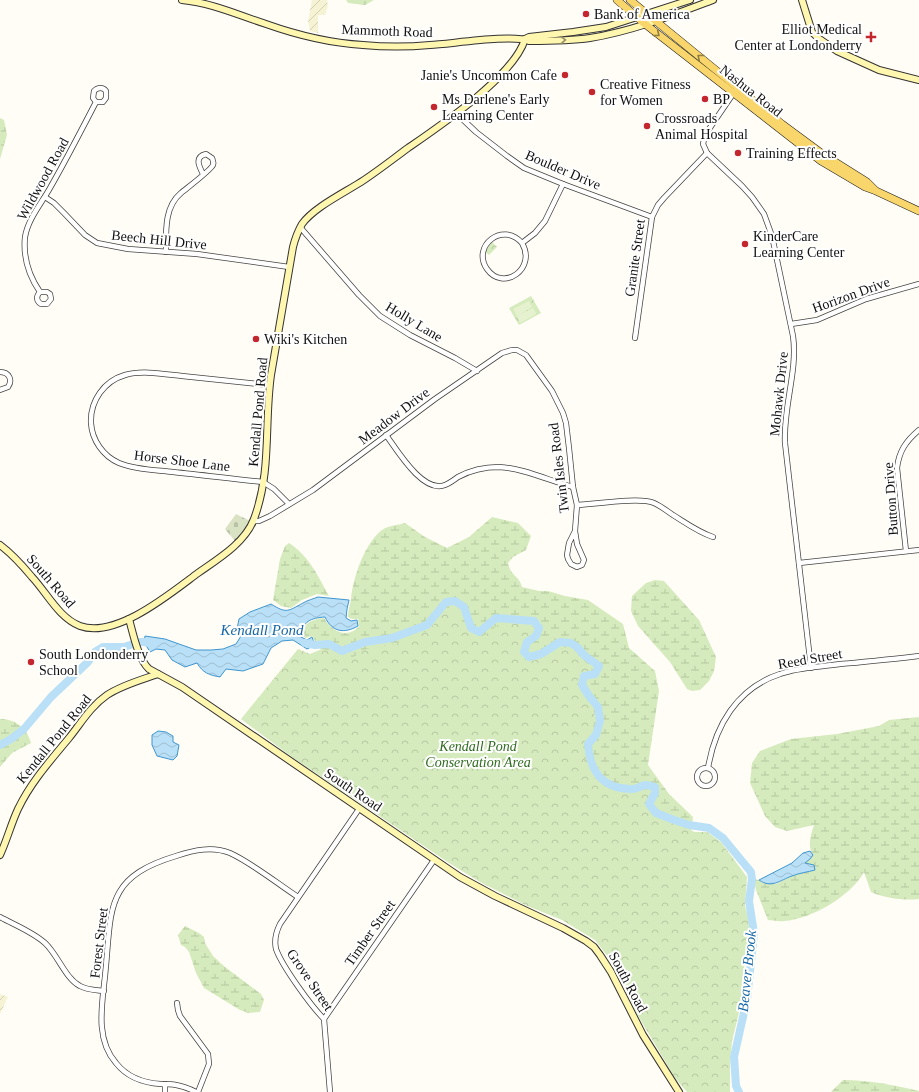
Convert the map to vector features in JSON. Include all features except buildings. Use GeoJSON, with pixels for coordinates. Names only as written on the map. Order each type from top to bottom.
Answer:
{"type":"FeatureCollection","features":[{"type":"Feature","properties":{"kind":"main road","name":"Nashua Road"},"geometry":{"type":"LineString","coordinates":[[617,0],[637,18],[735,90]]}},
{"type":"Feature","properties":{"kind":"main road","name":"Nashua Road"},"geometry":{"type":"LineString","coordinates":[[630,0],[821,161],[865,187],[876,190],[919,211]]}},
{"type":"Feature","properties":{"kind":"street","name":"Mammoth Road"},"geometry":{"type":"LineString","coordinates":[[182,0],[212,5],[264,24],[303,35],[363,45],[428,45],[498,39],[525,39],[529,41],[573,40],[606,34],[645,24],[713,0]]}},
{"type":"Feature","properties":{"kind":"street","name":"Mammoth Road"},"geometry":{"type":"LineString","coordinates":[[525,39],[529,37],[606,27],[690,0]]}},
{"type":"Feature","properties":{"kind":"street"},"geometry":{"type":"LineString","coordinates":[[802,0],[812,32],[837,51],[879,70],[919,80]]}},
{"type":"Feature","properties":{"kind":"street","name":"Kendall Pond Road"},"geometry":{"type":"LineString","coordinates":[[129,619],[161,601],[228,551],[239,541],[253,522],[260,501],[268,452],[269,385],[289,267],[293,247],[300,227],[309,216],[317,210],[365,179],[479,95],[520,53],[525,39]]}},
{"type":"Feature","properties":{"kind":"street"},"geometry":{"type":"LineString","coordinates":[[707,153],[703,144],[704,135],[735,90]]}},
{"type":"Feature","properties":{"kind":"street","name":"Wildwood Road"},"geometry":{"type":"LineString","coordinates":[[40,292],[35,285],[28,268],[24,248],[26,236],[35,212],[74,146],[96,102]]}},
{"type":"Feature","properties":{"kind":"street","name":"Boulder Drive"},"geometry":{"type":"LineString","coordinates":[[456,113],[476,132],[518,164],[533,172],[652,217]]}},
{"type":"Feature","properties":{"kind":"street","name":"Granite Street"},"geometry":{"type":"LineString","coordinates":[[635,338],[654,211],[664,198],[707,153]]}},
{"type":"Feature","properties":{"kind":"street","name":"Mohawk Drive"},"geometry":{"type":"LineString","coordinates":[[707,153],[747,191],[764,214],[772,236],[791,324],[795,353],[786,407],[784,432],[811,668]]}},
{"type":"Feature","properties":{"kind":"street"},"geometry":{"type":"LineString","coordinates":[[166,252],[167,230],[171,203],[203,174]]}},
{"type":"Feature","properties":{"kind":"street"},"geometry":{"type":"LineString","coordinates":[[522,244],[538,230],[563,184]]}},
{"type":"Feature","properties":{"kind":"street","name":"Beech Hill Drive"},"geometry":{"type":"LineString","coordinates":[[45,197],[54,203],[85,235],[97,243],[128,249],[204,255],[289,267]]}},
{"type":"Feature","properties":{"kind":"street","name":"Holly Lane"},"geometry":{"type":"LineString","coordinates":[[300,227],[359,296],[380,316],[410,335],[477,371]]}},
{"type":"Feature","properties":{"kind":"street"},"geometry":{"type":"LineString","coordinates":[[503,234],[510,235],[517,238],[522,244],[525,250],[526,260],[524,267],[516,274],[506,278],[493,275],[488,270],[483,260],[483,253],[487,243],[493,238],[503,234]]}},
{"type":"Feature","properties":{"kind":"street","name":"Horizon Drive"},"geometry":{"type":"LineString","coordinates":[[791,324],[817,320],[866,299],[919,284]]}},
{"type":"Feature","properties":{"kind":"street","name":"Meadow Drive"},"geometry":{"type":"LineString","coordinates":[[253,522],[270,516],[329,479],[435,399],[502,353],[515,350]]}},
{"type":"Feature","properties":{"kind":"street","name":"Twin Isles Road"},"geometry":{"type":"LineString","coordinates":[[515,350],[526,355],[532,362],[564,413],[573,487],[577,505],[575,531],[577,544],[584,560],[582,565],[577,567],[571,564],[567,555],[569,543],[575,531]]}},
{"type":"Feature","properties":{"kind":"street"},"geometry":{"type":"LineString","coordinates":[[0,372],[7,374],[11,382],[6,389],[0,390]]}},
{"type":"Feature","properties":{"kind":"street","name":"Horse Shoe Lane"},"geometry":{"type":"LineString","coordinates":[[263,482],[150,469],[123,464],[109,457],[99,446],[92,432],[91,416],[94,401],[103,388],[115,379],[129,374],[154,373],[269,385]]}},
{"type":"Feature","properties":{"kind":"street","name":"Button Drive"},"geometry":{"type":"LineString","coordinates":[[906,551],[897,468],[898,458],[907,440],[919,430]]}},
{"type":"Feature","properties":{"kind":"street"},"geometry":{"type":"LineString","coordinates":[[386,435],[418,476],[426,482],[438,486],[445,485],[468,473],[498,467],[518,470],[573,487]]}},
{"type":"Feature","properties":{"kind":"street"},"geometry":{"type":"LineString","coordinates":[[263,482],[274,489],[289,504]]}},
{"type":"Feature","properties":{"kind":"street"},"geometry":{"type":"LineString","coordinates":[[577,505],[617,502],[653,502],[694,529],[713,538]]}},
{"type":"Feature","properties":{"kind":"street","name":"South Road"},"geometry":{"type":"LineString","coordinates":[[0,545],[32,576],[63,615],[75,624],[88,628],[102,628],[129,619]]}},
{"type":"Feature","properties":{"kind":"street"},"geometry":{"type":"LineString","coordinates":[[799,563],[919,550]]}},
{"type":"Feature","properties":{"kind":"street"},"geometry":{"type":"LineString","coordinates":[[129,619],[145,666],[139,680]]}},
{"type":"Feature","properties":{"kind":"street","name":"Reed Street"},"geometry":{"type":"LineString","coordinates":[[708,768],[715,740],[723,721],[745,694],[774,676],[790,671],[811,668],[919,656]]}},
{"type":"Feature","properties":{"kind":"street","name":"South Road"},"geometry":{"type":"LineString","coordinates":[[145,666],[182,687],[359,809],[473,885],[563,928],[594,947],[611,972],[639,1029],[679,1092]]}},
{"type":"Feature","properties":{"kind":"street","name":"Kendall Pond Road"},"geometry":{"type":"LineString","coordinates":[[0,855],[17,811],[26,793],[52,756],[98,702],[109,694],[139,680],[158,674]]}},
{"type":"Feature","properties":{"kind":"street","name":"Grove Street"},"geometry":{"type":"LineString","coordinates":[[330,1092],[324,1019],[315,1010],[286,968],[276,949],[275,939],[278,929],[298,897],[359,809]]}},
{"type":"Feature","properties":{"kind":"street","name":"Forest Street"},"geometry":{"type":"LineString","coordinates":[[197,1092],[176,1084],[151,1083],[132,1076],[123,1070],[110,1055],[104,1041],[101,1026],[111,920],[115,900],[126,883],[133,876],[150,865],[189,852],[209,849],[219,850],[238,858],[298,897]]}},
{"type":"Feature","properties":{"kind":"street","name":"Timber Street"},"geometry":{"type":"LineString","coordinates":[[324,1019],[434,860]]}},
{"type":"Feature","properties":{"kind":"street"},"geometry":{"type":"LineString","coordinates":[[0,917],[44,943],[52,950],[72,979],[80,986],[104,991]]}},
{"type":"Feature","properties":{"kind":"street"},"geometry":{"type":"LineString","coordinates":[[177,1003],[180,1016],[208,1054],[209,1064],[197,1092]]}},
{"type":"Feature","properties":{"kind":"street"},"geometry":{"type":"LineString","coordinates":[[165,1084],[165,1092]]}},
{"type":"Feature","properties":{"kind":"shaded area"},"geometry":{"type":"Polygon","coordinates":[[[312,0],[327,0],[328,6],[325,15],[318,15],[318,33],[310,31],[308,21],[312,0]]]}},
{"type":"Feature","properties":{"kind":"shaded area"},"geometry":{"type":"Polygon","coordinates":[[[0,994],[8,997],[0,1014],[0,994]]]}},
{"type":"Feature","properties":{"kind":"green space"},"geometry":{"type":"Polygon","coordinates":[[[346,0],[374,0],[365,5],[348,3],[346,0]]]}},
{"type":"Feature","properties":{"kind":"green space"},"geometry":{"type":"Polygon","coordinates":[[[0,118],[4,120],[7,135],[0,159],[0,118]]]}},
{"type":"Feature","properties":{"kind":"green space"},"geometry":{"type":"Polygon","coordinates":[[[492,242],[497,247],[489,255],[485,252],[487,246],[492,242]]]}},
{"type":"Feature","properties":{"kind":"green space"},"geometry":{"type":"Polygon","coordinates":[[[531,296],[541,313],[519,325],[509,308],[531,296]]]}},
{"type":"Feature","properties":{"kind":"green space"},"geometry":{"type":"Polygon","coordinates":[[[529,301],[532,307],[517,316],[513,309],[529,301]]]}},
{"type":"Feature","properties":{"kind":"green space"},"geometry":{"type":"Polygon","coordinates":[[[533,308],[536,314],[520,323],[517,316],[533,308]]]}},
{"type":"Feature","properties":{"kind":"green space"},"geometry":{"type":"Polygon","coordinates":[[[236,514],[250,521],[247,528],[235,541],[225,529],[236,514]]]}},
{"type":"Feature","properties":{"kind":"green space"},"geometry":{"type":"Polygon","coordinates":[[[492,517],[518,523],[531,536],[526,550],[513,557],[508,563],[509,568],[519,580],[522,587],[588,600],[623,624],[629,648],[655,671],[659,691],[648,765],[669,794],[693,817],[691,834],[332,667],[312,636],[306,638],[302,636],[304,628],[309,622],[324,618],[329,625],[339,632],[351,632],[359,627],[358,619],[348,617],[354,581],[365,552],[382,530],[405,523],[425,537],[447,548],[469,537],[492,517]]]}},
{"type":"Feature","properties":{"kind":"green space"},"geometry":{"type":"Polygon","coordinates":[[[289,543],[308,560],[329,596],[317,594],[302,600],[291,608],[281,606],[273,600],[280,559],[285,546],[289,543]]]}},
{"type":"Feature","properties":{"kind":"green space"},"geometry":{"type":"Polygon","coordinates":[[[655,580],[664,581],[699,620],[716,657],[714,671],[709,681],[700,690],[692,691],[687,689],[670,662],[638,626],[631,611],[632,596],[646,583],[655,580]]]}},
{"type":"Feature","properties":{"kind":"green space","name":"Kendall Pond Conservation Area"},"geometry":{"type":"Polygon","coordinates":[[[447,609],[458,609],[464,628],[475,637],[485,635],[501,623],[523,624],[534,627],[534,632],[525,639],[518,649],[521,657],[528,662],[539,659],[559,649],[570,647],[592,667],[591,670],[580,677],[577,686],[579,693],[591,706],[594,712],[592,729],[584,743],[583,752],[584,761],[593,777],[608,788],[625,793],[649,789],[649,796],[644,804],[648,813],[695,832],[707,832],[721,842],[747,877],[745,906],[748,917],[750,937],[742,979],[743,996],[732,1041],[730,1092],[687,1092],[675,1078],[634,1009],[623,981],[609,958],[595,940],[562,920],[525,905],[480,882],[449,863],[292,757],[241,719],[298,649],[310,654],[322,649],[338,652],[350,659],[366,649],[400,643],[425,632],[439,620],[447,609]]]}},
{"type":"Feature","properties":{"kind":"green space"},"geometry":{"type":"Polygon","coordinates":[[[919,717],[919,899],[907,900],[882,896],[871,892],[864,872],[850,890],[830,905],[818,911],[795,919],[782,921],[768,920],[753,879],[759,880],[763,883],[776,884],[793,875],[815,870],[804,863],[813,855],[810,844],[814,825],[787,831],[775,827],[765,816],[750,783],[752,763],[760,751],[791,739],[837,734],[879,726],[889,720],[919,717]]]}},
{"type":"Feature","properties":{"kind":"green space"},"geometry":{"type":"Polygon","coordinates":[[[0,719],[6,719],[20,725],[27,733],[31,743],[12,753],[0,767],[0,719]]]}},
{"type":"Feature","properties":{"kind":"green space"},"geometry":{"type":"Polygon","coordinates":[[[185,926],[204,937],[205,943],[213,956],[261,994],[264,1000],[260,1012],[248,1013],[240,1010],[204,988],[196,973],[189,952],[181,945],[178,935],[185,926]]]}},
{"type":"Feature","properties":{"kind":"green space"},"geometry":{"type":"Polygon","coordinates":[[[843,1080],[881,1083],[919,1092],[831,1092],[843,1080]]]}},
{"type":"Feature","properties":{"kind":"water","name":"Kendall Pond"},"geometry":{"type":"Polygon","coordinates":[[[318,597],[349,600],[346,618],[351,621],[357,620],[358,626],[353,629],[343,631],[335,629],[331,626],[325,617],[315,618],[305,624],[301,637],[307,640],[312,637],[315,645],[307,649],[293,640],[282,641],[271,648],[263,664],[243,671],[226,669],[220,677],[207,673],[197,663],[185,667],[172,660],[165,650],[156,649],[150,652],[144,642],[145,636],[165,639],[196,650],[223,649],[236,644],[241,636],[237,629],[239,619],[250,612],[271,604],[287,610],[318,597]]]}},
{"type":"Feature","properties":{"kind":"water"},"geometry":{"type":"Polygon","coordinates":[[[158,731],[166,732],[173,736],[173,742],[179,745],[177,756],[173,760],[157,756],[152,745],[152,735],[158,731]]]}},
{"type":"Feature","properties":{"kind":"water"},"geometry":{"type":"Polygon","coordinates":[[[810,851],[813,855],[805,863],[814,865],[815,870],[795,875],[772,884],[764,883],[759,880],[792,863],[803,853],[810,851]]]}},
{"type":"Feature","properties":{"kind":"waterway","name":"Beaver Brook"},"geometry":{"type":"LineString","coordinates":[[305,643],[315,645],[329,644],[342,651],[365,642],[392,638],[427,625],[446,602],[455,601],[464,607],[471,628],[479,632],[496,618],[534,621],[539,628],[536,636],[527,642],[524,652],[529,657],[541,654],[560,642],[571,643],[599,666],[595,674],[584,676],[582,685],[598,707],[600,721],[596,735],[588,744],[591,762],[599,776],[604,781],[620,788],[634,789],[645,785],[655,787],[655,793],[649,804],[656,813],[689,825],[709,828],[723,838],[751,872],[752,879],[749,901],[754,933],[747,999],[734,1057],[736,1086],[739,1092]]}},
{"type":"Feature","properties":{"kind":"waterway","name":"Beaver Brook"},"geometry":{"type":"LineString","coordinates":[[140,642],[154,644]]}},
{"type":"Feature","properties":{"kind":"waterway","name":"Beaver Brook"},"geometry":{"type":"LineString","coordinates":[[0,745],[24,729],[51,697],[88,662],[95,652],[103,647],[124,647],[133,644]]}},
{"type":"Feature","properties":{"kind":"place","name":"Bank of America"},"geometry":{"type":"Point","coordinates":[586,14]}},
{"type":"Feature","properties":{"kind":"place","name":"Elliot Medical Center at Londonderry"},"geometry":{"type":"Point","coordinates":[871,37]}},
{"type":"Feature","properties":{"kind":"place","name":"Janie's Uncommon Cafe"},"geometry":{"type":"Point","coordinates":[565,75]}},
{"type":"Feature","properties":{"kind":"place","name":"Creative Fitness for Women"},"geometry":{"type":"Point","coordinates":[592,92]}},
{"type":"Feature","properties":{"kind":"place","name":"BP"},"geometry":{"type":"Point","coordinates":[705,99]}},
{"type":"Feature","properties":{"kind":"place","name":"Ms Darlene's Early Learning Center"},"geometry":{"type":"Point","coordinates":[434,107]}},
{"type":"Feature","properties":{"kind":"place","name":"Crossroads Animal Hospital"},"geometry":{"type":"Point","coordinates":[647,126]}},
{"type":"Feature","properties":{"kind":"place","name":"Training Effects"},"geometry":{"type":"Point","coordinates":[738,153]}},
{"type":"Feature","properties":{"kind":"place","name":"KinderCare Learning Center"},"geometry":{"type":"Point","coordinates":[745,244]}},
{"type":"Feature","properties":{"kind":"place","name":"Wiki's Kitchen"},"geometry":{"type":"Point","coordinates":[256,339]}},
{"type":"Feature","properties":{"kind":"place","name":"South Londonderry School"},"geometry":{"type":"Point","coordinates":[31,662]}}]}
